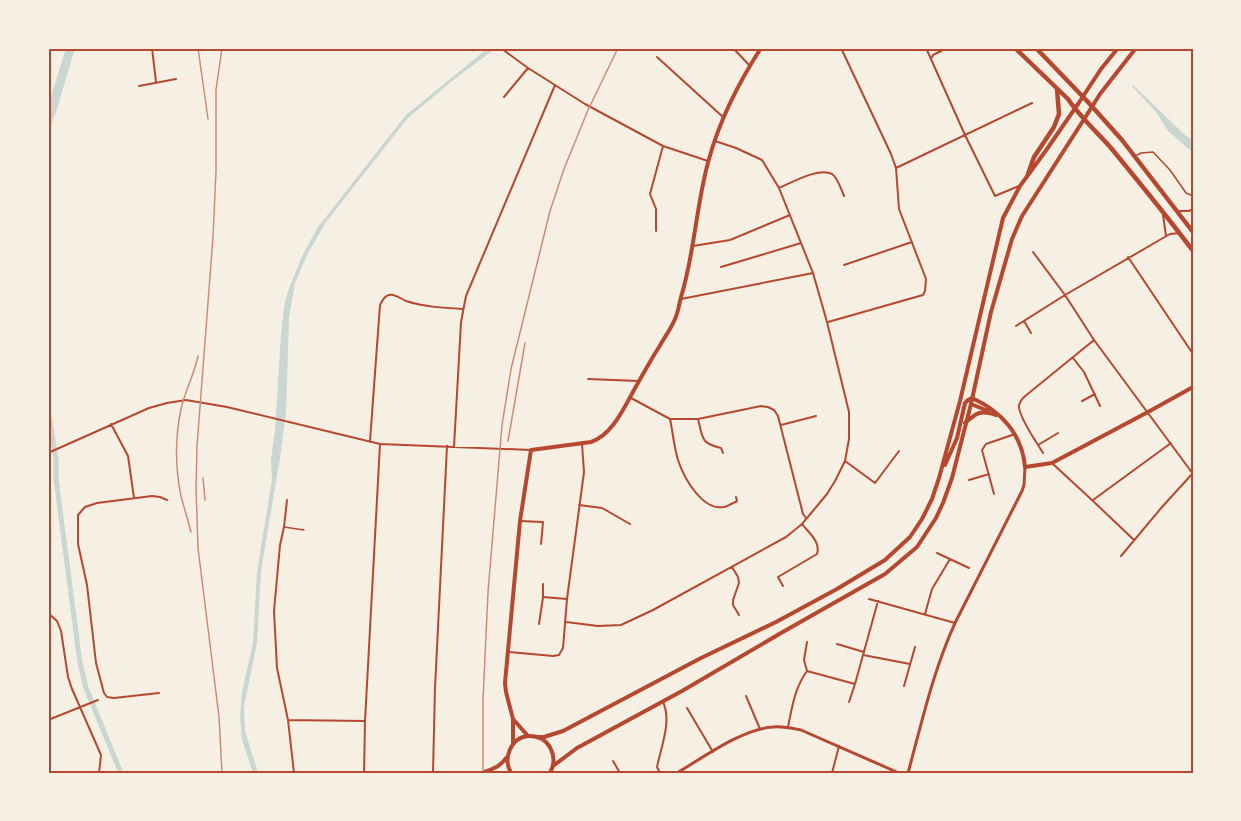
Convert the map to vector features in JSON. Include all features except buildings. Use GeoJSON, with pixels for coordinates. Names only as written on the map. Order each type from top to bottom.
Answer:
{"type":"FeatureCollection","features":[{"type":"Feature","properties":{"kind":"highway"},"geometry":{"type":"LineString","coordinates":[[1015,48],[1068,99],[1118,156],[1193,251]]}},
{"type":"Feature","properties":{"kind":"highway"},"geometry":{"type":"LineString","coordinates":[[1036,48],[1088,102],[1134,156],[1193,232]]}},
{"type":"Feature","properties":{"kind":"highway"},"geometry":{"type":"LineString","coordinates":[[1028,174],[1034,157],[1054,127],[1059,114],[1057,89]]}},
{"type":"Feature","properties":{"kind":"main road"},"geometry":{"type":"LineString","coordinates":[[482,773],[502,763],[513,743],[513,718],[506,692],[507,652],[520,521],[531,450],[582,444],[598,440],[605,435],[675,319],[687,278],[708,161],[714,141],[723,117],[761,48]]}},
{"type":"Feature","properties":{"kind":"main road"},"geometry":{"type":"LineString","coordinates":[[513,743],[528,736],[543,737],[563,731],[700,658],[776,622],[873,568],[910,537],[932,499],[940,474],[957,438],[962,402],[1003,218],[1028,174],[1118,48]]}},
{"type":"Feature","properties":{"kind":"main road"},"geometry":{"type":"LineString","coordinates":[[553,766],[577,748],[663,702],[885,574],[917,547],[936,518],[947,494],[971,404],[991,312],[1012,239],[1022,216],[1082,116],[1088,113],[1136,48]]}},
{"type":"Feature","properties":{"kind":"main road"},"geometry":{"type":"LineString","coordinates":[[962,402],[972,398],[988,405],[1007,423],[1015,434],[1025,458],[1025,467],[1052,463],[1193,387]]}},
{"type":"Feature","properties":{"kind":"main road"},"geometry":{"type":"LineString","coordinates":[[962,402],[1000,416]]}},
{"type":"Feature","properties":{"kind":"main road"},"geometry":{"type":"LineString","coordinates":[[965,423],[978,413],[987,412],[1000,416]]}},
{"type":"Feature","properties":{"kind":"main road"},"geometry":{"type":"LineString","coordinates":[[513,718],[528,736]]}},
{"type":"Feature","properties":{"kind":"main road"},"geometry":{"type":"LineString","coordinates":[[536,737],[543,740],[553,751],[554,759],[550,773]]}},
{"type":"Feature","properties":{"kind":"main road"},"geometry":{"type":"LineString","coordinates":[[507,756],[511,773]]}},
{"type":"Feature","properties":{"kind":"street"},"geometry":{"type":"LineString","coordinates":[[152,48],[156,82]]}},
{"type":"Feature","properties":{"kind":"street"},"geometry":{"type":"LineString","coordinates":[[733,48],[750,66]]}},
{"type":"Feature","properties":{"kind":"street"},"geometry":{"type":"LineString","coordinates":[[827,322],[923,295],[926,279],[899,208],[896,168],[841,48]]}},
{"type":"Feature","properties":{"kind":"street"},"geometry":{"type":"LineString","coordinates":[[926,48],[995,196],[1020,186]]}},
{"type":"Feature","properties":{"kind":"street"},"geometry":{"type":"LineString","coordinates":[[931,59],[933,55],[947,48]]}},
{"type":"Feature","properties":{"kind":"street"},"geometry":{"type":"LineString","coordinates":[[502,49],[585,104],[663,146],[708,161]]}},
{"type":"Feature","properties":{"kind":"street"},"geometry":{"type":"LineString","coordinates":[[657,57],[723,117]]}},
{"type":"Feature","properties":{"kind":"street"},"geometry":{"type":"LineString","coordinates":[[504,97],[528,68]]}},
{"type":"Feature","properties":{"kind":"street"},"geometry":{"type":"LineString","coordinates":[[139,86],[176,80]]}},
{"type":"Feature","properties":{"kind":"street"},"geometry":{"type":"LineString","coordinates":[[454,447],[465,296],[555,85]]}},
{"type":"Feature","properties":{"kind":"street"},"geometry":{"type":"LineString","coordinates":[[896,168],[1032,103]]}},
{"type":"Feature","properties":{"kind":"street"},"geometry":{"type":"LineString","coordinates":[[566,622],[598,626],[621,625],[653,610],[786,537],[802,524],[827,493],[845,461],[849,439],[849,412],[813,273],[779,188],[762,160],[714,141]]}},
{"type":"Feature","properties":{"kind":"street"},"geometry":{"type":"LineString","coordinates":[[656,231],[656,210],[650,194],[663,146]]}},
{"type":"Feature","properties":{"kind":"street"},"geometry":{"type":"LineString","coordinates":[[779,188],[824,172],[833,175],[844,196]]}},
{"type":"Feature","properties":{"kind":"street"},"geometry":{"type":"LineString","coordinates":[[1176,211],[1193,209]]}},
{"type":"Feature","properties":{"kind":"street"},"geometry":{"type":"LineString","coordinates":[[1162,213],[1166,236]]}},
{"type":"Feature","properties":{"kind":"street"},"geometry":{"type":"LineString","coordinates":[[693,246],[730,240],[790,215]]}},
{"type":"Feature","properties":{"kind":"street"},"geometry":{"type":"LineString","coordinates":[[1192,224],[1193,232]]}},
{"type":"Feature","properties":{"kind":"street"},"geometry":{"type":"LineString","coordinates":[[1016,326],[1128,257],[1166,236],[1180,233]]}},
{"type":"Feature","properties":{"kind":"street"},"geometry":{"type":"LineString","coordinates":[[844,265],[912,242]]}},
{"type":"Feature","properties":{"kind":"street"},"geometry":{"type":"LineString","coordinates":[[722,267],[801,243]]}},
{"type":"Feature","properties":{"kind":"street"},"geometry":{"type":"LineString","coordinates":[[1034,252],[1094,340],[1193,473],[1121,556]]}},
{"type":"Feature","properties":{"kind":"street"},"geometry":{"type":"LineString","coordinates":[[1128,257],[1193,354]]}},
{"type":"Feature","properties":{"kind":"street"},"geometry":{"type":"LineString","coordinates":[[681,299],[813,273]]}},
{"type":"Feature","properties":{"kind":"street"},"geometry":{"type":"LineString","coordinates":[[370,441],[380,305],[383,299],[388,295],[393,295],[426,306],[463,309]]}},
{"type":"Feature","properties":{"kind":"street"},"geometry":{"type":"LineString","coordinates":[[1024,321],[1031,333]]}},
{"type":"Feature","properties":{"kind":"street"},"geometry":{"type":"LineString","coordinates":[[1043,453],[1031,434],[1020,410],[1020,403],[1024,397],[1094,340]]}},
{"type":"Feature","properties":{"kind":"street"},"geometry":{"type":"LineString","coordinates":[[1073,358],[1084,372],[1100,406]]}},
{"type":"Feature","properties":{"kind":"street"},"geometry":{"type":"LineString","coordinates":[[588,379],[639,381]]}},
{"type":"Feature","properties":{"kind":"street"},"geometry":{"type":"LineString","coordinates":[[1082,401],[1095,394]]}},
{"type":"Feature","properties":{"kind":"street"},"geometry":{"type":"LineString","coordinates":[[630,397],[670,419],[698,419],[761,406],[774,410],[806,518]]}},
{"type":"Feature","properties":{"kind":"street"},"geometry":{"type":"LineString","coordinates":[[49,452],[149,408],[186,400],[227,407],[380,444],[531,450]]}},
{"type":"Feature","properties":{"kind":"street"},"geometry":{"type":"LineString","coordinates":[[780,425],[816,416]]}},
{"type":"Feature","properties":{"kind":"street"},"geometry":{"type":"LineString","coordinates":[[810,418],[812,423]]}},
{"type":"Feature","properties":{"kind":"street"},"geometry":{"type":"LineString","coordinates":[[670,419],[679,463],[696,494],[709,505],[724,507],[737,501]]}},
{"type":"Feature","properties":{"kind":"street"},"geometry":{"type":"LineString","coordinates":[[698,419],[704,440],[708,445],[721,446],[723,453]]}},
{"type":"Feature","properties":{"kind":"street"},"geometry":{"type":"LineString","coordinates":[[111,424],[128,456],[134,499]]}},
{"type":"Feature","properties":{"kind":"street"},"geometry":{"type":"LineString","coordinates":[[1038,445],[1058,433]]}},
{"type":"Feature","properties":{"kind":"street"},"geometry":{"type":"LineString","coordinates":[[994,494],[982,450],[986,444],[1015,434]]}},
{"type":"Feature","properties":{"kind":"street"},"geometry":{"type":"LineString","coordinates":[[1093,501],[1171,443]]}},
{"type":"Feature","properties":{"kind":"street"},"geometry":{"type":"LineString","coordinates":[[364,773],[380,444]]}},
{"type":"Feature","properties":{"kind":"street"},"geometry":{"type":"LineString","coordinates":[[507,652],[553,656],[559,655],[563,648],[567,599],[584,472],[582,444]]}},
{"type":"Feature","properties":{"kind":"street"},"geometry":{"type":"LineString","coordinates":[[433,773],[447,446]]}},
{"type":"Feature","properties":{"kind":"street"},"geometry":{"type":"LineString","coordinates":[[845,461],[875,483],[899,451]]}},
{"type":"Feature","properties":{"kind":"street"},"geometry":{"type":"LineString","coordinates":[[1052,463],[1134,540]]}},
{"type":"Feature","properties":{"kind":"street"},"geometry":{"type":"LineString","coordinates":[[908,773],[945,644],[1022,491],[1025,467]]}},
{"type":"Feature","properties":{"kind":"street"},"geometry":{"type":"LineString","coordinates":[[969,480],[989,474]]}},
{"type":"Feature","properties":{"kind":"street"},"geometry":{"type":"LineString","coordinates":[[159,693],[114,698],[107,697],[104,693],[96,663],[87,585],[78,544],[78,515],[85,507],[96,503],[152,496],[167,500]]}},
{"type":"Feature","properties":{"kind":"street"},"geometry":{"type":"LineString","coordinates":[[287,500],[274,611],[276,668],[288,720],[294,773]]}},
{"type":"Feature","properties":{"kind":"street"},"geometry":{"type":"LineString","coordinates":[[579,505],[602,508],[630,524]]}},
{"type":"Feature","properties":{"kind":"street"},"geometry":{"type":"LineString","coordinates":[[520,521],[543,522],[541,544]]}},
{"type":"Feature","properties":{"kind":"street"},"geometry":{"type":"LineString","coordinates":[[778,577],[819,551],[818,543],[802,524]]}},
{"type":"Feature","properties":{"kind":"street"},"geometry":{"type":"LineString","coordinates":[[937,553],[969,568]]}},
{"type":"Feature","properties":{"kind":"street"},"geometry":{"type":"LineString","coordinates":[[925,614],[932,589],[950,559]]}},
{"type":"Feature","properties":{"kind":"street"},"geometry":{"type":"LineString","coordinates":[[732,567],[739,583],[734,594],[733,605],[739,615]]}},
{"type":"Feature","properties":{"kind":"street"},"geometry":{"type":"LineString","coordinates":[[777,573],[783,586]]}},
{"type":"Feature","properties":{"kind":"street"},"geometry":{"type":"LineString","coordinates":[[539,624],[543,584]]}},
{"type":"Feature","properties":{"kind":"street"},"geometry":{"type":"LineString","coordinates":[[543,597],[567,599]]}},
{"type":"Feature","properties":{"kind":"street"},"geometry":{"type":"LineString","coordinates":[[869,599],[955,623]]}},
{"type":"Feature","properties":{"kind":"street"},"geometry":{"type":"LineString","coordinates":[[849,702],[878,601]]}},
{"type":"Feature","properties":{"kind":"street"},"geometry":{"type":"LineString","coordinates":[[728,608],[733,605]]}},
{"type":"Feature","properties":{"kind":"street"},"geometry":{"type":"LineString","coordinates":[[48,613],[57,621],[61,631],[68,677],[101,755],[99,773]]}},
{"type":"Feature","properties":{"kind":"street"},"geometry":{"type":"LineString","coordinates":[[788,727],[796,689],[807,670],[804,660],[807,642]]}},
{"type":"Feature","properties":{"kind":"street"},"geometry":{"type":"LineString","coordinates":[[837,644],[863,654],[910,664]]}},
{"type":"Feature","properties":{"kind":"street"},"geometry":{"type":"LineString","coordinates":[[904,686],[915,647]]}},
{"type":"Feature","properties":{"kind":"street"},"geometry":{"type":"LineString","coordinates":[[807,670],[855,684]]}},
{"type":"Feature","properties":{"kind":"street"},"geometry":{"type":"LineString","coordinates":[[746,696],[760,729]]}},
{"type":"Feature","properties":{"kind":"street"},"geometry":{"type":"LineString","coordinates":[[48,720],[98,700]]}},
{"type":"Feature","properties":{"kind":"street"},"geometry":{"type":"LineString","coordinates":[[660,773],[657,767],[666,713],[663,702]]}},
{"type":"Feature","properties":{"kind":"street"},"geometry":{"type":"LineString","coordinates":[[687,708],[713,752]]}},
{"type":"Feature","properties":{"kind":"street"},"geometry":{"type":"LineString","coordinates":[[288,720],[365,722]]}},
{"type":"Feature","properties":{"kind":"street"},"geometry":{"type":"LineString","coordinates":[[677,773],[736,738],[760,729],[776,727],[801,730],[899,773]]}},
{"type":"Feature","properties":{"kind":"street"},"geometry":{"type":"LineString","coordinates":[[832,773],[839,746]]}},
{"type":"Feature","properties":{"kind":"street"},"geometry":{"type":"LineString","coordinates":[[613,761],[620,773]]}},
{"type":"Feature","properties":{"kind":"lane"},"geometry":{"type":"LineString","coordinates":[[1134,156],[1153,152],[1170,170],[1186,193],[1193,196]]}},
{"type":"Feature","properties":{"kind":"lane"},"geometry":{"type":"LineString","coordinates":[[284,527],[304,530]]}},
{"type":"Feature","properties":{"kind":"shaded area"},"geometry":{"type":"Polygon","coordinates":[[[66,48],[75,48],[56,112],[51,123],[48,123],[48,106],[66,48]]]}},
{"type":"Feature","properties":{"kind":"shaded area"},"geometry":{"type":"Polygon","coordinates":[[[488,48],[496,48],[408,118],[326,222],[308,253],[295,283],[289,318],[286,412],[261,571],[257,643],[244,706],[245,731],[258,773],[253,773],[242,740],[240,716],[242,692],[253,643],[257,572],[272,480],[271,459],[281,335],[288,291],[303,254],[318,227],[406,115],[488,48]]]}},
{"type":"Feature","properties":{"kind":"shaded area"},"geometry":{"type":"Polygon","coordinates":[[[1133,85],[1193,140],[1193,153],[1168,131],[1156,112],[1133,85]]]}},
{"type":"Feature","properties":{"kind":"waterway"},"geometry":{"type":"LineString","coordinates":[[48,129],[51,116]]}},
{"type":"Feature","properties":{"kind":"waterway"},"geometry":{"type":"LineString","coordinates":[[48,409],[80,663],[86,688],[121,773]]}},
{"type":"Feature","properties":{"kind":"railway"},"geometry":{"type":"LineString","coordinates":[[198,48],[208,119]]}},
{"type":"Feature","properties":{"kind":"railway"},"geometry":{"type":"LineString","coordinates":[[222,48],[216,90],[213,237],[197,446],[196,488],[198,548],[219,717],[222,773]]}},
{"type":"Feature","properties":{"kind":"railway"},"geometry":{"type":"LineString","coordinates":[[483,773],[483,700],[488,592],[502,425],[511,369],[550,211],[588,110],[618,48]]}},
{"type":"Feature","properties":{"kind":"railway"},"geometry":{"type":"LineString","coordinates":[[508,441],[525,343]]}},
{"type":"Feature","properties":{"kind":"railway"},"geometry":{"type":"LineString","coordinates":[[191,532],[179,485],[177,442],[181,409],[198,356]]}},
{"type":"Feature","properties":{"kind":"railway"},"geometry":{"type":"LineString","coordinates":[[203,478],[205,500]]}}]}
